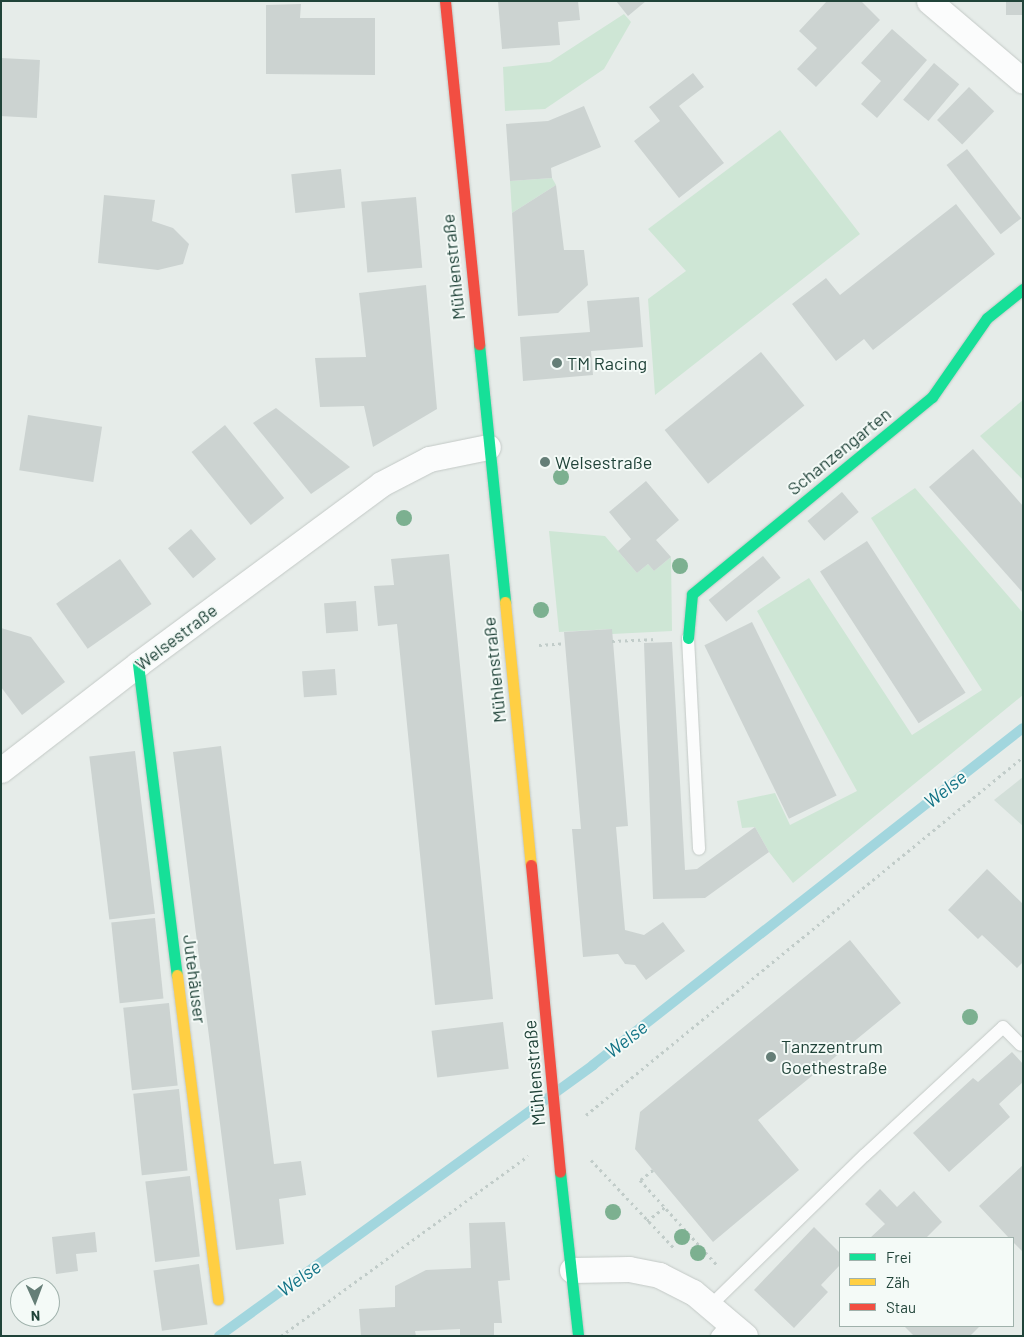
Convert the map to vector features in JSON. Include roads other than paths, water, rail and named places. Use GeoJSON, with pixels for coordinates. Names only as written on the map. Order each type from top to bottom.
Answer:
{"type":"FeatureCollection","features":[{"type":"Feature","properties":{"kind":"main road","name":"Mühlenstraße"},"geometry":{"type":"LineString","coordinates":[[445,1],[552,1076],[556,1136],[578,1336]]}},
{"type":"Feature","properties":{"kind":"main road","name":"Schanzengarten"},"geometry":{"type":"LineString","coordinates":[[688,638],[692,594],[932,397],[986,318],[1023,289]]}},
{"type":"Feature","properties":{"kind":"main road","name":"Jutehäuser"},"geometry":{"type":"LineString","coordinates":[[138,664],[218,1299]]}},
{"type":"Feature","properties":{"kind":"street"},"geometry":{"type":"LineString","coordinates":[[929,1],[1023,81]]}},
{"type":"Feature","properties":{"kind":"street","name":"Welsestraße"},"geometry":{"type":"LineString","coordinates":[[1,770],[138,664],[381,484],[429,459],[488,447]]}},
{"type":"Feature","properties":{"kind":"street"},"geometry":{"type":"LineString","coordinates":[[572,1270],[629,1269],[659,1275],[693,1292],[710,1306],[730,1331]]}},
{"type":"Feature","properties":{"kind":"lane"},"geometry":{"type":"LineString","coordinates":[[688,638],[699,849]]}},
{"type":"Feature","properties":{"kind":"lane"},"geometry":{"type":"LineString","coordinates":[[710,1306],[865,1155],[1003,1027],[1021,1046]]}},
{"type":"Feature","properties":{"kind":"waterway","name":"Welse"},"geometry":{"type":"LineString","coordinates":[[219,1336],[593,1065],[1023,728]]}},
{"type":"Feature","properties":{"kind":"place","name":"TM Racing"},"geometry":{"type":"Point","coordinates":[557,363]}},
{"type":"Feature","properties":{"kind":"place","name":"Welsestraße"},"geometry":{"type":"Point","coordinates":[545,462]}},
{"type":"Feature","properties":{"kind":"place","name":"Tanzzentrum Goethestraße"},"geometry":{"type":"Point","coordinates":[771,1057]}}]}
